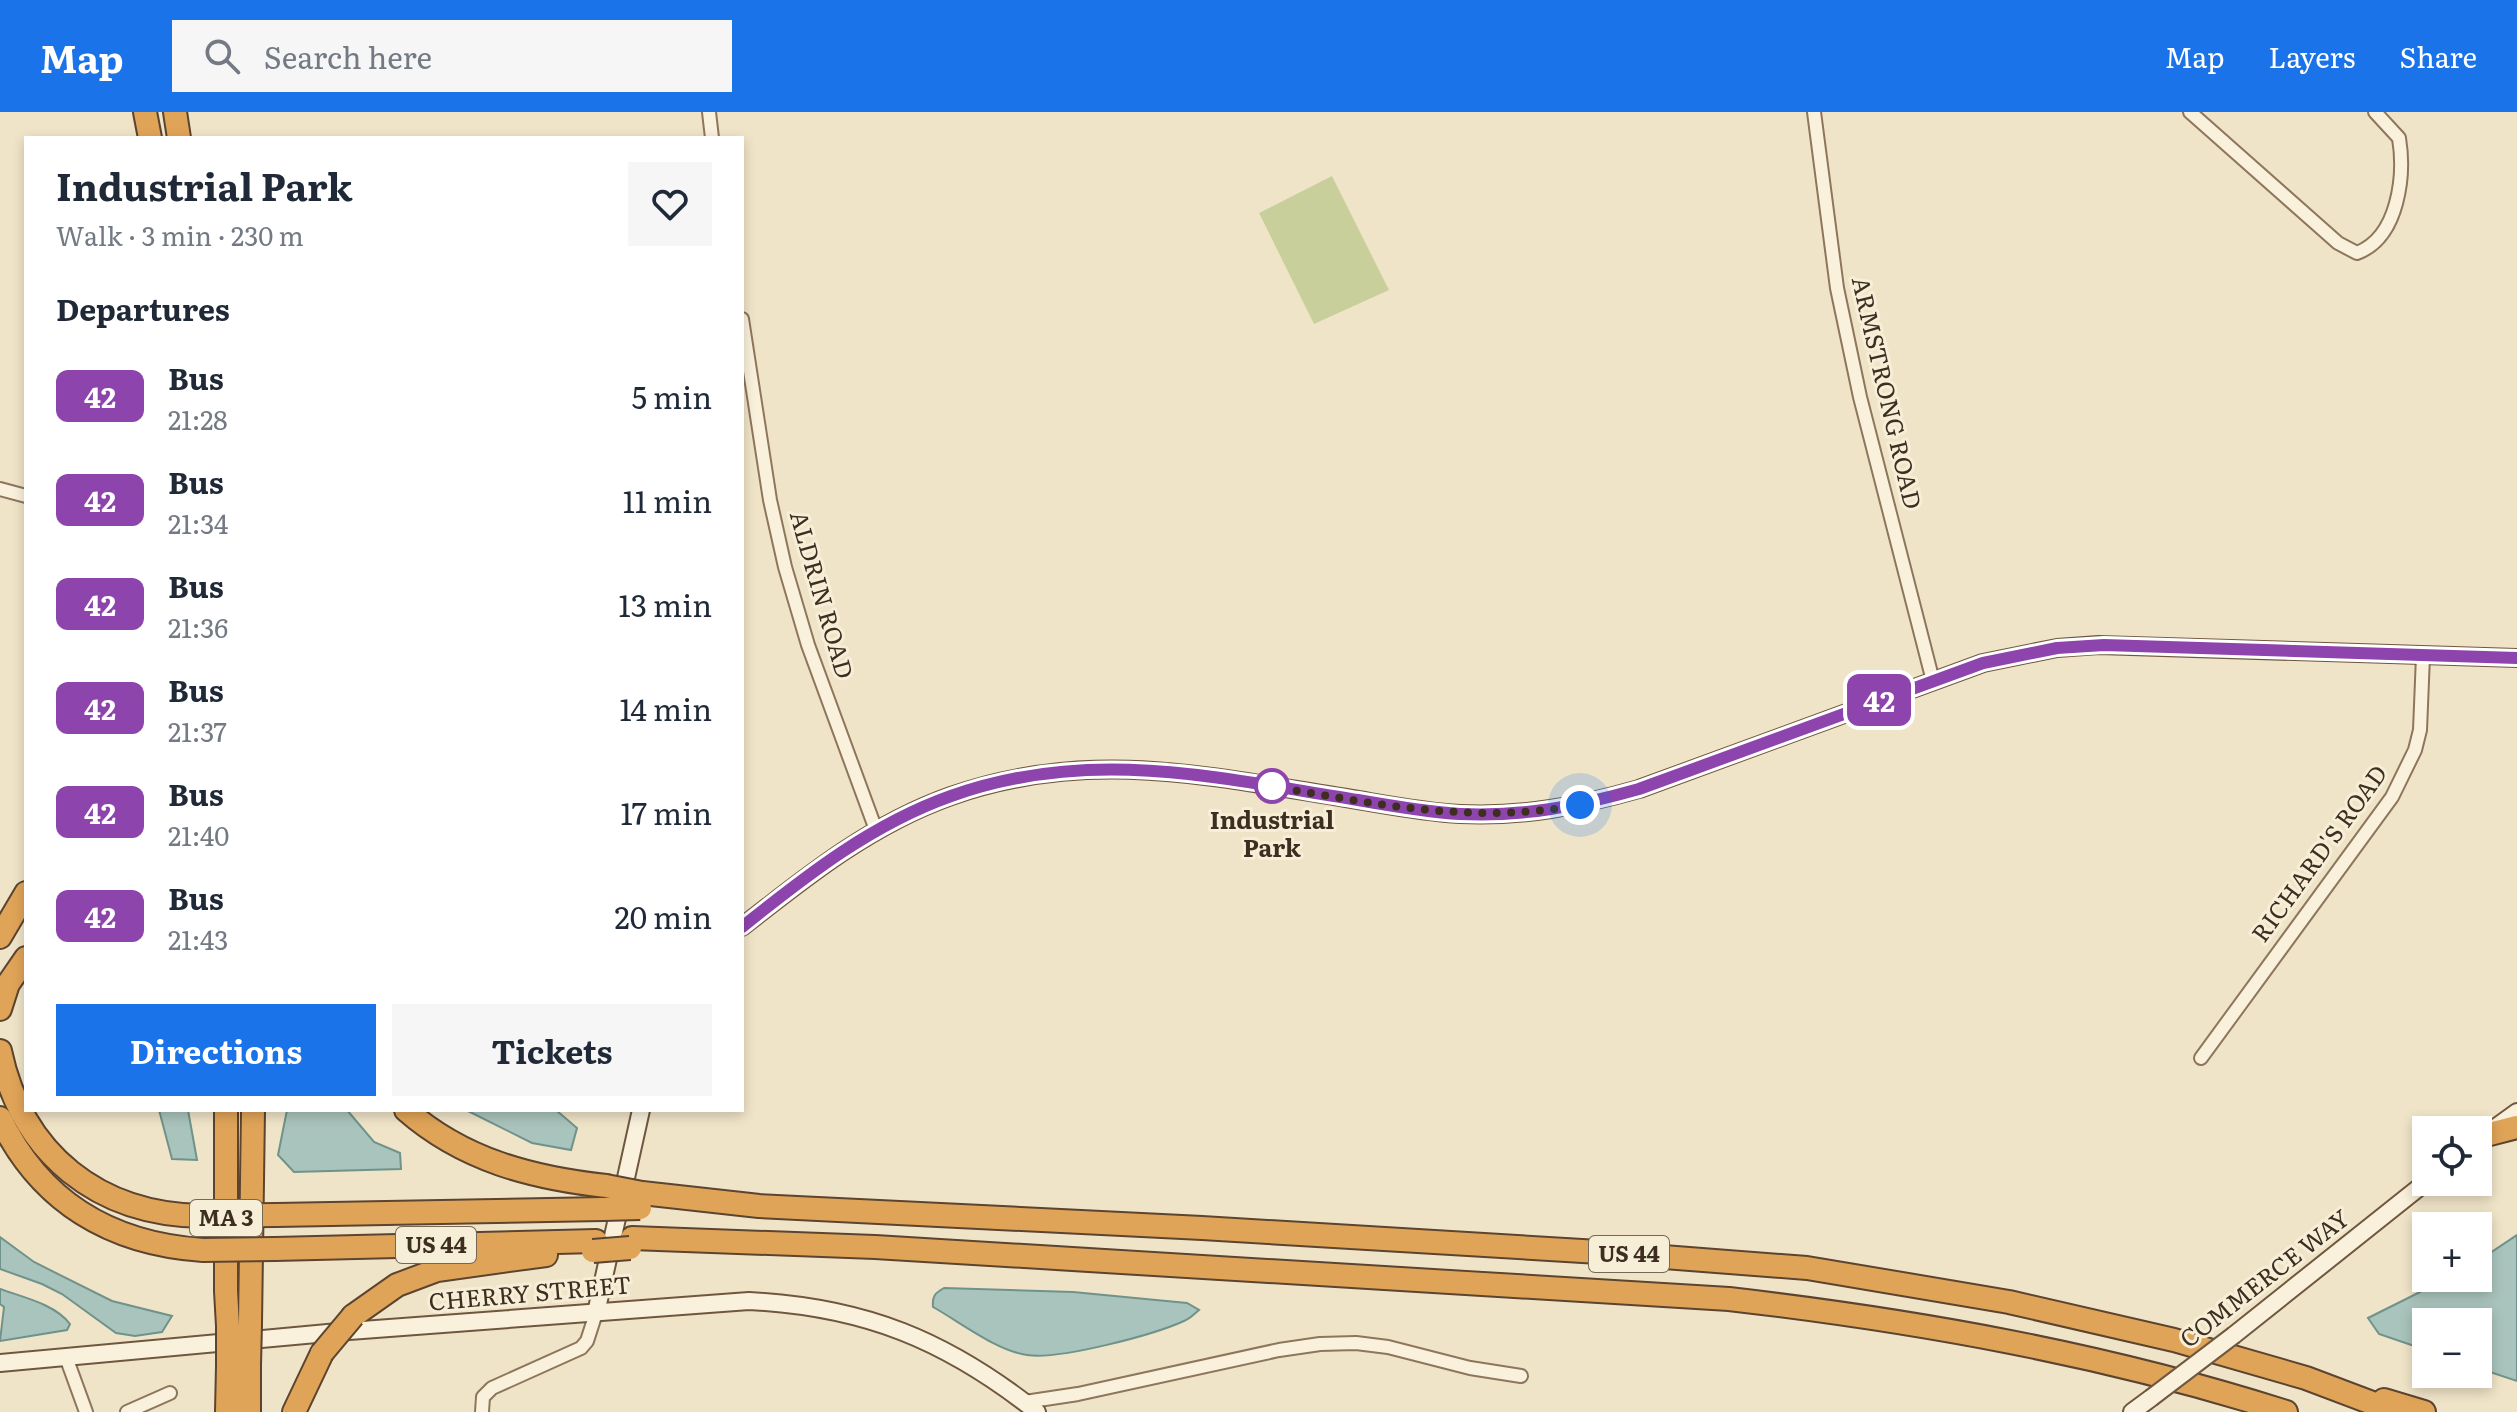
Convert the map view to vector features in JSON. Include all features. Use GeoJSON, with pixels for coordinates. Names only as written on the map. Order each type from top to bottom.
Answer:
{"type":"FeatureCollection","features":[{"type":"Feature","properties":{"kind":"highway"},"geometry":{"type":"LineString","coordinates":[[145,112],[150,136]]}},
{"type":"Feature","properties":{"kind":"highway"},"geometry":{"type":"LineString","coordinates":[[175,112],[179,136]]}},
{"type":"Feature","properties":{"kind":"highway"},"geometry":{"type":"LineString","coordinates":[[0,937],[24,896]]}},
{"type":"Feature","properties":{"kind":"highway"},"geometry":{"type":"LineString","coordinates":[[0,1009],[8,984],[24,961]]}},
{"type":"Feature","properties":{"kind":"highway"},"geometry":{"type":"LineString","coordinates":[[0,1051],[8,1083],[26,1122],[50,1154],[74,1176],[101,1194],[132,1207],[172,1215],[276,1215],[603,1209],[641,1200]]}},
{"type":"Feature","properties":{"kind":"highway","name":"MA 3"},"geometry":{"type":"LineString","coordinates":[[226,1112],[226,1291],[239,1324]]}},
{"type":"Feature","properties":{"kind":"highway","name":"MA 3"},"geometry":{"type":"LineString","coordinates":[[227,1412],[238,1365],[253,1112]]}},
{"type":"Feature","properties":{"kind":"highway"},"geometry":{"type":"LineString","coordinates":[[409,1112],[446,1138],[487,1160],[522,1173],[606,1186],[641,1200]]}},
{"type":"Feature","properties":{"kind":"highway","name":"US 44"},"geometry":{"type":"LineString","coordinates":[[0,1118],[22,1157],[37,1175],[90,1219],[146,1242],[203,1250],[595,1246],[700,1239],[1729,1299],[1953,1329],[2203,1386],[2286,1412]]}},
{"type":"Feature","properties":{"kind":"highway"},"geometry":{"type":"LineString","coordinates":[[2492,1135],[2517,1127]]}},
{"type":"Feature","properties":{"kind":"highway","name":"US 44"},"geometry":{"type":"LineString","coordinates":[[641,1200],[1202,1228],[1807,1268],[2024,1305],[2174,1340],[2332,1388],[2396,1412]]}},
{"type":"Feature","properties":{"kind":"highway"},"geometry":{"type":"LineString","coordinates":[[294,1412],[322,1353],[353,1316],[397,1285],[437,1270],[470,1263],[595,1246]]}},
{"type":"Feature","properties":{"kind":"highway","name":"MA 3"},"geometry":{"type":"LineString","coordinates":[[238,1365],[249,1412]]}},
{"type":"Feature","properties":{"kind":"highway"},"geometry":{"type":"LineString","coordinates":[[2203,1386],[2266,1412]]}},
{"type":"Feature","properties":{"kind":"highway"},"geometry":{"type":"LineString","coordinates":[[2332,1388],[2424,1412]]}},
{"type":"Feature","properties":{"kind":"street"},"geometry":{"type":"LineString","coordinates":[[709,112],[712,136]]}},
{"type":"Feature","properties":{"kind":"street","name":"ARMSTRONG ROAD"},"geometry":{"type":"LineString","coordinates":[[1814,112],[1837,288],[1860,397],[1933,681]]}},
{"type":"Feature","properties":{"kind":"street"},"geometry":{"type":"LineString","coordinates":[[2190,112],[2338,243],[2357,253],[2367,249],[2378,237],[2394,209],[2399,182],[2399,141],[2396,133],[2375,112]]}},
{"type":"Feature","properties":{"kind":"street","name":"ALDRIN ROAD"},"geometry":{"type":"LineString","coordinates":[[744,332],[770,500],[785,567],[808,645],[876,830]]}},
{"type":"Feature","properties":{"kind":"street"},"geometry":{"type":"LineString","coordinates":[[0,489],[24,495]]}},
{"type":"Feature","properties":{"kind":"street"},"geometry":{"type":"LineString","coordinates":[[744,925],[812,872],[876,830],[930,804],[983,786],[1038,775],[1099,768],[1186,772],[1427,811],[1488,815],[1548,811],[1639,789],[1983,663],[2086,644],[2517,658]]}},
{"type":"Feature","properties":{"kind":"street","name":"RICHARD'S ROAD"},"geometry":{"type":"LineString","coordinates":[[2201,1058],[2392,797],[2407,770],[2418,738],[2423,656]]}},
{"type":"Feature","properties":{"kind":"street"},"geometry":{"type":"LineString","coordinates":[[482,1412],[483,1397],[492,1388],[581,1348],[587,1341],[641,1112]]}},
{"type":"Feature","properties":{"kind":"street"},"geometry":{"type":"LineString","coordinates":[[2492,1131],[2517,1112]]}},
{"type":"Feature","properties":{"kind":"street","name":"COMMERCE WAY"},"geometry":{"type":"LineString","coordinates":[[2132,1412],[2412,1193]]}},
{"type":"Feature","properties":{"kind":"street","name":"CHERRY STREET"},"geometry":{"type":"LineString","coordinates":[[0,1363],[749,1301],[788,1303],[879,1322],[938,1347],[986,1373],[1031,1407]]}},
{"type":"Feature","properties":{"kind":"street"},"geometry":{"type":"LineString","coordinates":[[1031,1407],[1279,1350],[1320,1344],[1356,1343],[1388,1347],[1470,1368],[1521,1376]]}},
{"type":"Feature","properties":{"kind":"street"},"geometry":{"type":"LineString","coordinates":[[66,1357],[86,1412]]}},
{"type":"Feature","properties":{"kind":"street"},"geometry":{"type":"LineString","coordinates":[[127,1412],[170,1393]]}},
{"type":"Feature","properties":{"kind":"green space"},"geometry":{"type":"Polygon","coordinates":[[[1332,176],[1389,290],[1314,324],[1259,213],[1332,176]]]}},
{"type":"Feature","properties":{"kind":"water"},"geometry":{"type":"Polygon","coordinates":[[[160,1112],[188,1112],[197,1160],[172,1159],[160,1112]]]}},
{"type":"Feature","properties":{"kind":"water"},"geometry":{"type":"Polygon","coordinates":[[[287,1112],[349,1112],[374,1142],[400,1153],[401,1169],[294,1172],[278,1155],[287,1112]]]}},
{"type":"Feature","properties":{"kind":"water"},"geometry":{"type":"Polygon","coordinates":[[[470,1112],[558,1112],[577,1128],[571,1150],[532,1143],[470,1112]]]}},
{"type":"Feature","properties":{"kind":"water"},"geometry":{"type":"Polygon","coordinates":[[[2517,1235],[2517,1381],[2492,1373],[2492,1308],[2412,1308],[2412,1345],[2379,1334],[2368,1318],[2420,1292],[2492,1292],[2492,1252],[2517,1235]]]}},
{"type":"Feature","properties":{"kind":"water"},"geometry":{"type":"Polygon","coordinates":[[[0,1237],[34,1262],[112,1301],[172,1316],[162,1332],[135,1336],[116,1333],[62,1294],[0,1269],[0,1237]]]}},
{"type":"Feature","properties":{"kind":"water"},"geometry":{"type":"Polygon","coordinates":[[[944,1288],[1073,1292],[1187,1303],[1199,1310],[1170,1327],[1129,1339],[1061,1354],[1027,1355],[991,1342],[933,1307],[935,1295],[944,1288]]]}},
{"type":"Feature","properties":{"kind":"water"},"geometry":{"type":"Polygon","coordinates":[[[0,1289],[56,1311],[70,1324],[67,1330],[0,1341],[4,1307],[0,1304],[0,1289]]]}},
{"type":"Feature","properties":{"kind":"bus line","name":"42"},"geometry":{"type":"LineString","coordinates":[[744,925],[842,851],[919,809],[983,786],[1067,770],[1134,768],[1186,772],[1427,811],[1524,814],[1580,805],[1639,789],[1983,663],[2057,648],[2086,644],[2517,658]]}},
{"type":"Feature","properties":{"kind":"place","name":"Industrial Park"},"geometry":{"type":"Point","coordinates":[1272,786]}},
{"type":"Feature","properties":{"kind":"route"},"geometry":{"type":"LineString","coordinates":[[1272,786],[1263,785],[1459,814],[1524,814],[1580,805]]}}]}
